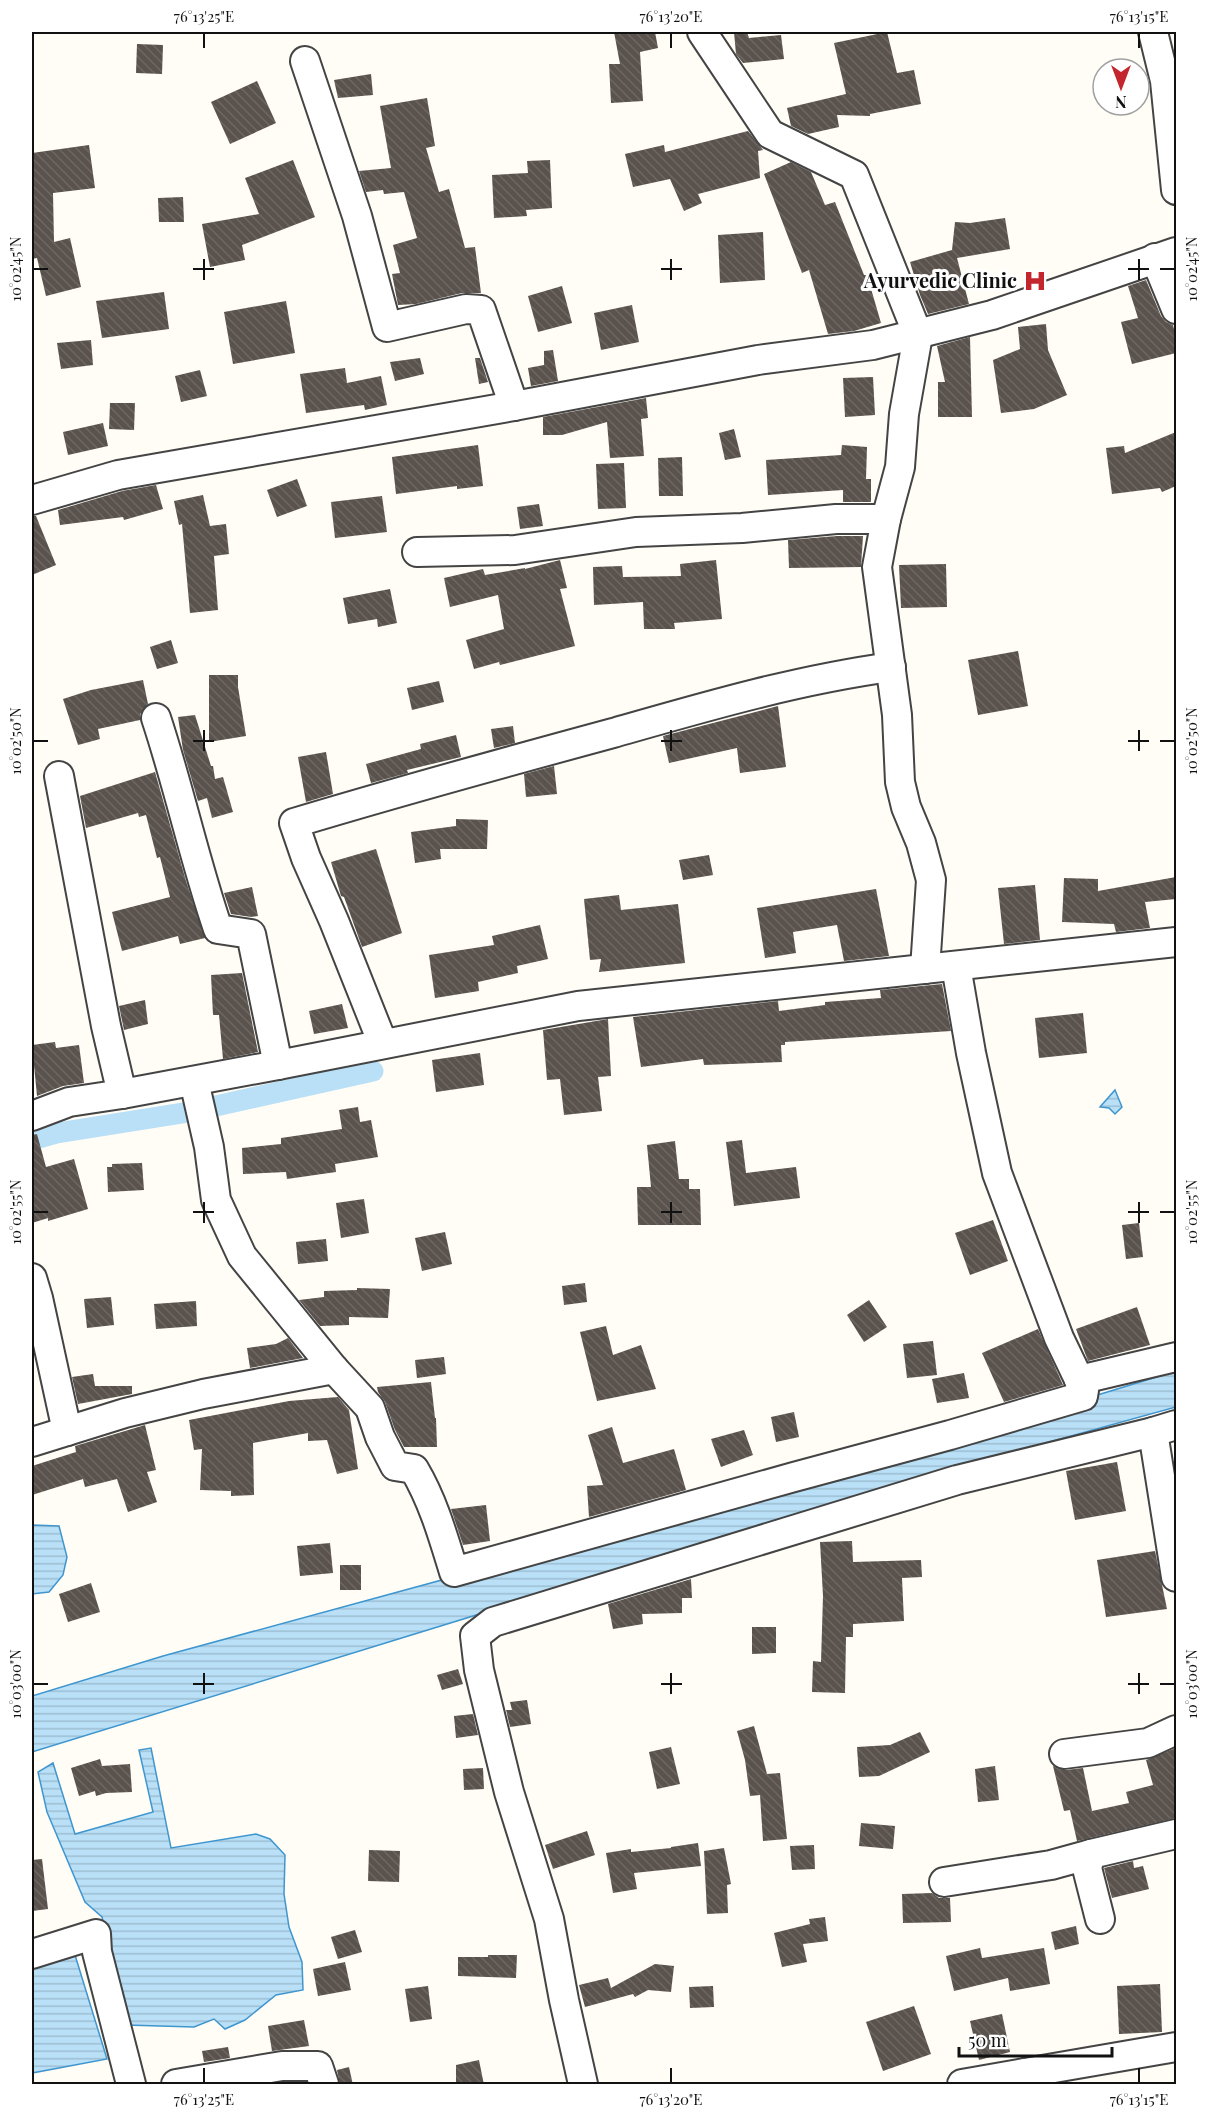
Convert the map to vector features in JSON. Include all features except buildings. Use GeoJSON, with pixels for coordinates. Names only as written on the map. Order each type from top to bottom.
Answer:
{"type":"FeatureCollection","features":[{"type":"Feature","properties":{"kind":"street"},"geometry":{"type":"LineString","coordinates":[[702,32],[770,134],[854,175],[918,335],[904,414],[900,467],[886,519],[877,567],[897,715],[900,782],[906,807],[921,843],[931,880],[925,969]]}},
{"type":"Feature","properties":{"kind":"street"},"geometry":{"type":"LineString","coordinates":[[1153,32],[1165,81],[1176,190]]}},
{"type":"Feature","properties":{"kind":"street"},"geometry":{"type":"LineString","coordinates":[[305,61],[357,216],[387,327],[466,309],[482,310],[514,406]]}},
{"type":"Feature","properties":{"kind":"street"},"geometry":{"type":"LineString","coordinates":[[32,500],[118,475],[514,406],[758,360],[873,345],[992,315],[1166,255],[1176,309]]}},
{"type":"Feature","properties":{"kind":"street"},"geometry":{"type":"LineString","coordinates":[[417,552],[515,550],[636,532],[742,528],[836,519],[886,519]]}},
{"type":"Feature","properties":{"kind":"street"},"geometry":{"type":"LineString","coordinates":[[383,1044],[306,858],[294,823],[398,792],[763,692],[852,672],[891,667]]}},
{"type":"Feature","properties":{"kind":"street"},"geometry":{"type":"LineString","coordinates":[[156,718],[173,770],[203,885],[218,928],[251,934],[278,1065]]}},
{"type":"Feature","properties":{"kind":"street"},"geometry":{"type":"LineString","coordinates":[[59,776],[106,1026],[122,1094]]}},
{"type":"Feature","properties":{"kind":"street"},"geometry":{"type":"LineString","coordinates":[[32,1116],[69,1102],[122,1094],[199,1101],[278,1065],[578,1006],[1176,942]]}},
{"type":"Feature","properties":{"kind":"street"},"geometry":{"type":"LineString","coordinates":[[199,1101],[216,1200],[242,1256],[334,1369],[370,1408],[380,1437],[395,1466],[414,1469],[424,1486],[440,1527],[454,1572],[1083,1396],[1084,1390],[1059,1338],[997,1173],[971,1053],[956,966]]}},
{"type":"Feature","properties":{"kind":"street"},"geometry":{"type":"LineString","coordinates":[[32,1278],[67,1431]]}},
{"type":"Feature","properties":{"kind":"street"},"geometry":{"type":"LineString","coordinates":[[1079,1380],[1176,1357]]}},
{"type":"Feature","properties":{"kind":"street"},"geometry":{"type":"LineString","coordinates":[[32,1442],[125,1413],[203,1394],[334,1369]]}},
{"type":"Feature","properties":{"kind":"street"},"geometry":{"type":"LineString","coordinates":[[583,2085],[549,1919],[509,1792],[479,1670],[475,1636],[493,1622],[957,1480],[1165,1428],[1176,1577]]}},
{"type":"Feature","properties":{"kind":"street"},"geometry":{"type":"LineString","coordinates":[[1064,1754],[1148,1743],[1176,1730]]}},
{"type":"Feature","properties":{"kind":"street"},"geometry":{"type":"LineString","coordinates":[[944,1882],[1051,1865],[1176,1833]]}},
{"type":"Feature","properties":{"kind":"street"},"geometry":{"type":"LineString","coordinates":[[1090,1854],[1088,1868],[1100,1919]]}},
{"type":"Feature","properties":{"kind":"street"},"geometry":{"type":"LineString","coordinates":[[32,1954],[96,1934],[97,1952],[131,2085]]}},
{"type":"Feature","properties":{"kind":"street"},"geometry":{"type":"LineString","coordinates":[[962,2085],[1026,2079],[1176,2047]]}},
{"type":"Feature","properties":{"kind":"street"},"geometry":{"type":"LineString","coordinates":[[176,2085],[282,2066],[318,2066],[324,2085]]}},
{"type":"Feature","properties":{"kind":"water"},"geometry":{"type":"Polygon","coordinates":[[[1115,1090],[1122,1107],[1115,1114],[1109,1108],[1100,1107],[1115,1090]]]}},
{"type":"Feature","properties":{"kind":"water"},"geometry":{"type":"Polygon","coordinates":[[[1176,1371],[1176,1407],[927,1476],[32,1752],[32,1696],[163,1656],[911,1452],[1176,1371]]]}},
{"type":"Feature","properties":{"kind":"water"},"geometry":{"type":"Polygon","coordinates":[[[32,1525],[59,1526],[67,1557],[63,1575],[49,1592],[32,1594],[32,1525]]]}},
{"type":"Feature","properties":{"kind":"water"},"geometry":{"type":"Polygon","coordinates":[[[151,1748],[171,1848],[256,1834],[270,1839],[285,1855],[284,1894],[289,1927],[302,1962],[303,1990],[276,1995],[245,2020],[225,2029],[214,2019],[194,2027],[126,2025],[102,1917],[85,1902],[47,1812],[38,1772],[53,1763],[75,1834],[153,1812],[139,1750],[151,1748]]]}},
{"type":"Feature","properties":{"kind":"water"},"geometry":{"type":"Polygon","coordinates":[[[75,1955],[107,2059],[32,2073],[32,1966],[75,1955]]]}},
{"type":"Feature","properties":{"kind":"waterway"},"geometry":{"type":"LineString","coordinates":[[32,1140],[57,1133],[189,1112],[373,1071]]}},
{"type":"Feature","properties":{"kind":"place","name":"Ayurvedic Clinic"},"geometry":{"type":"Point","coordinates":[1035,281]}}]}
